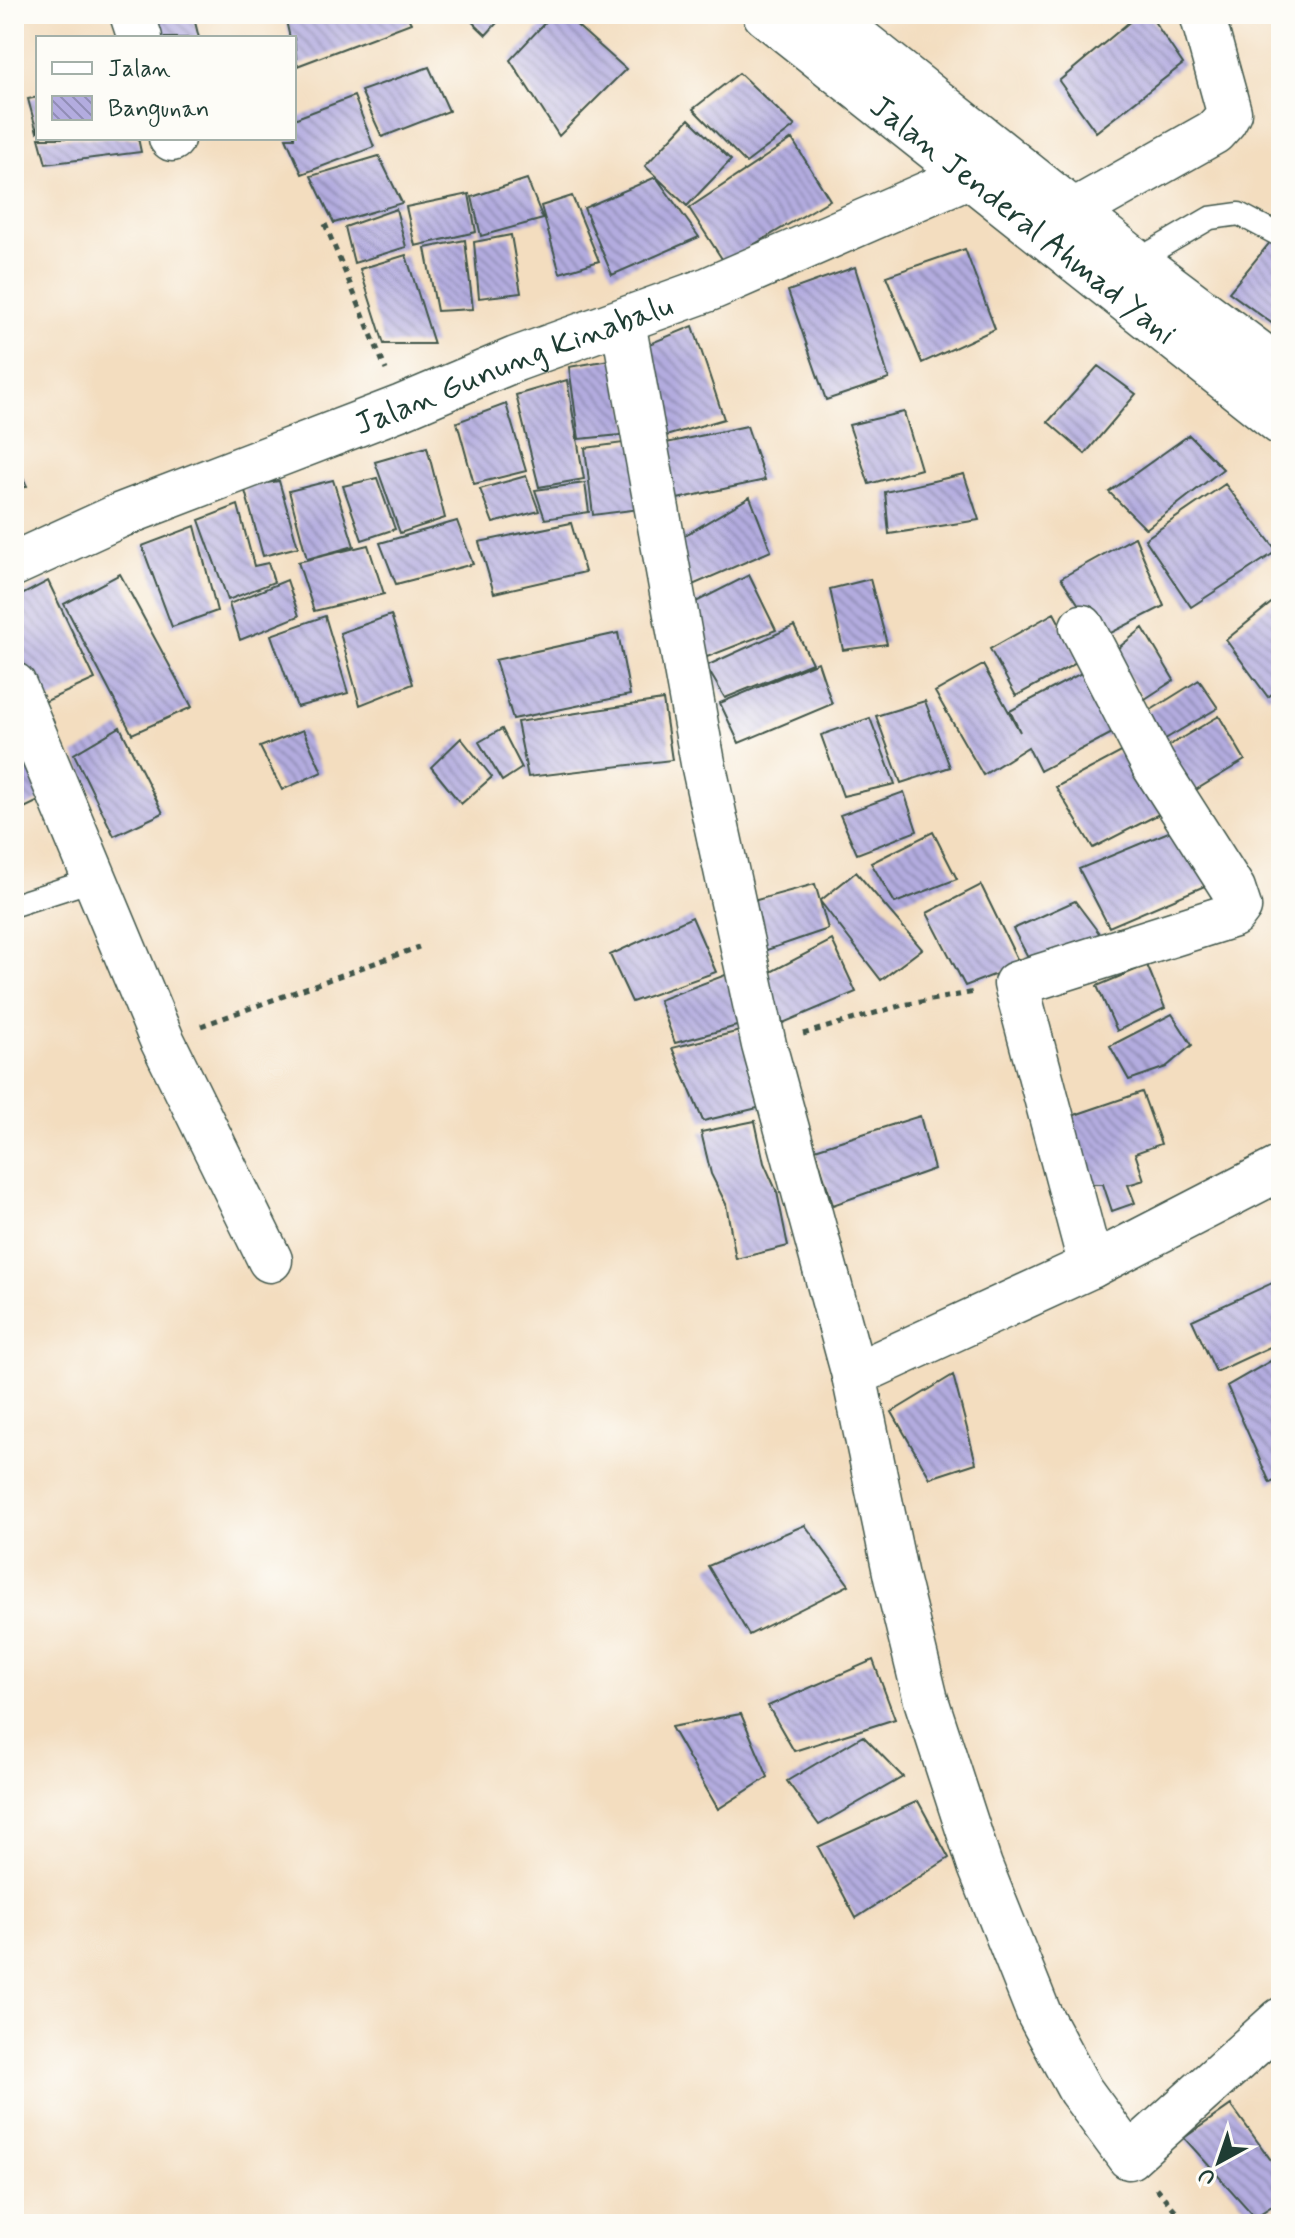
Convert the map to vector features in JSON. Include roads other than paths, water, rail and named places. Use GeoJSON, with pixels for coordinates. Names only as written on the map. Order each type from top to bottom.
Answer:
{"type":"FeatureCollection","features":[{"type":"Feature","properties":{"kind":"street"},"geometry":{"type":"LineString","coordinates":[[132,14],[139,36]]}},
{"type":"Feature","properties":{"kind":"street","name":"Jalan Jenderal Ahmad Yani"},"geometry":{"type":"LineString","coordinates":[[765,14],[1281,423]]}},
{"type":"Feature","properties":{"kind":"street"},"geometry":{"type":"LineString","coordinates":[[827,14],[1136,261],[1281,370]]}},
{"type":"Feature","properties":{"kind":"street"},"geometry":{"type":"LineString","coordinates":[[1074,211],[1214,132],[1224,121],[1229,112],[1202,14]]}},
{"type":"Feature","properties":{"kind":"street","name":"Jalan Gunung Kinabalu"},"geometry":{"type":"LineString","coordinates":[[14,564],[121,515],[402,407],[516,359],[709,289],[1009,158]]}},
{"type":"Feature","properties":{"kind":"street"},"geometry":{"type":"LineString","coordinates":[[623,322],[703,763],[764,1045],[854,1375],[896,1577],[926,1700],[980,1866],[1039,2014],[1080,2090],[1129,2157],[1281,2020]]}},
{"type":"Feature","properties":{"kind":"street"},"geometry":{"type":"LineString","coordinates":[[1082,627],[1153,764],[1233,889],[1239,907],[1233,915],[1016,984],[1091,1266]]}},
{"type":"Feature","properties":{"kind":"street"},"geometry":{"type":"LineString","coordinates":[[14,685],[162,1040],[270,1260]]}},
{"type":"Feature","properties":{"kind":"street"},"geometry":{"type":"LineString","coordinates":[[854,1375],[1091,1266],[1281,1168]]}},
{"type":"Feature","properties":{"kind":"lane"},"geometry":{"type":"LineString","coordinates":[[1136,261],[1210,218],[1239,214],[1277,234]]}},
{"type":"Feature","properties":{"kind":"lane"},"geometry":{"type":"LineString","coordinates":[[14,905],[95,879]]}}]}
